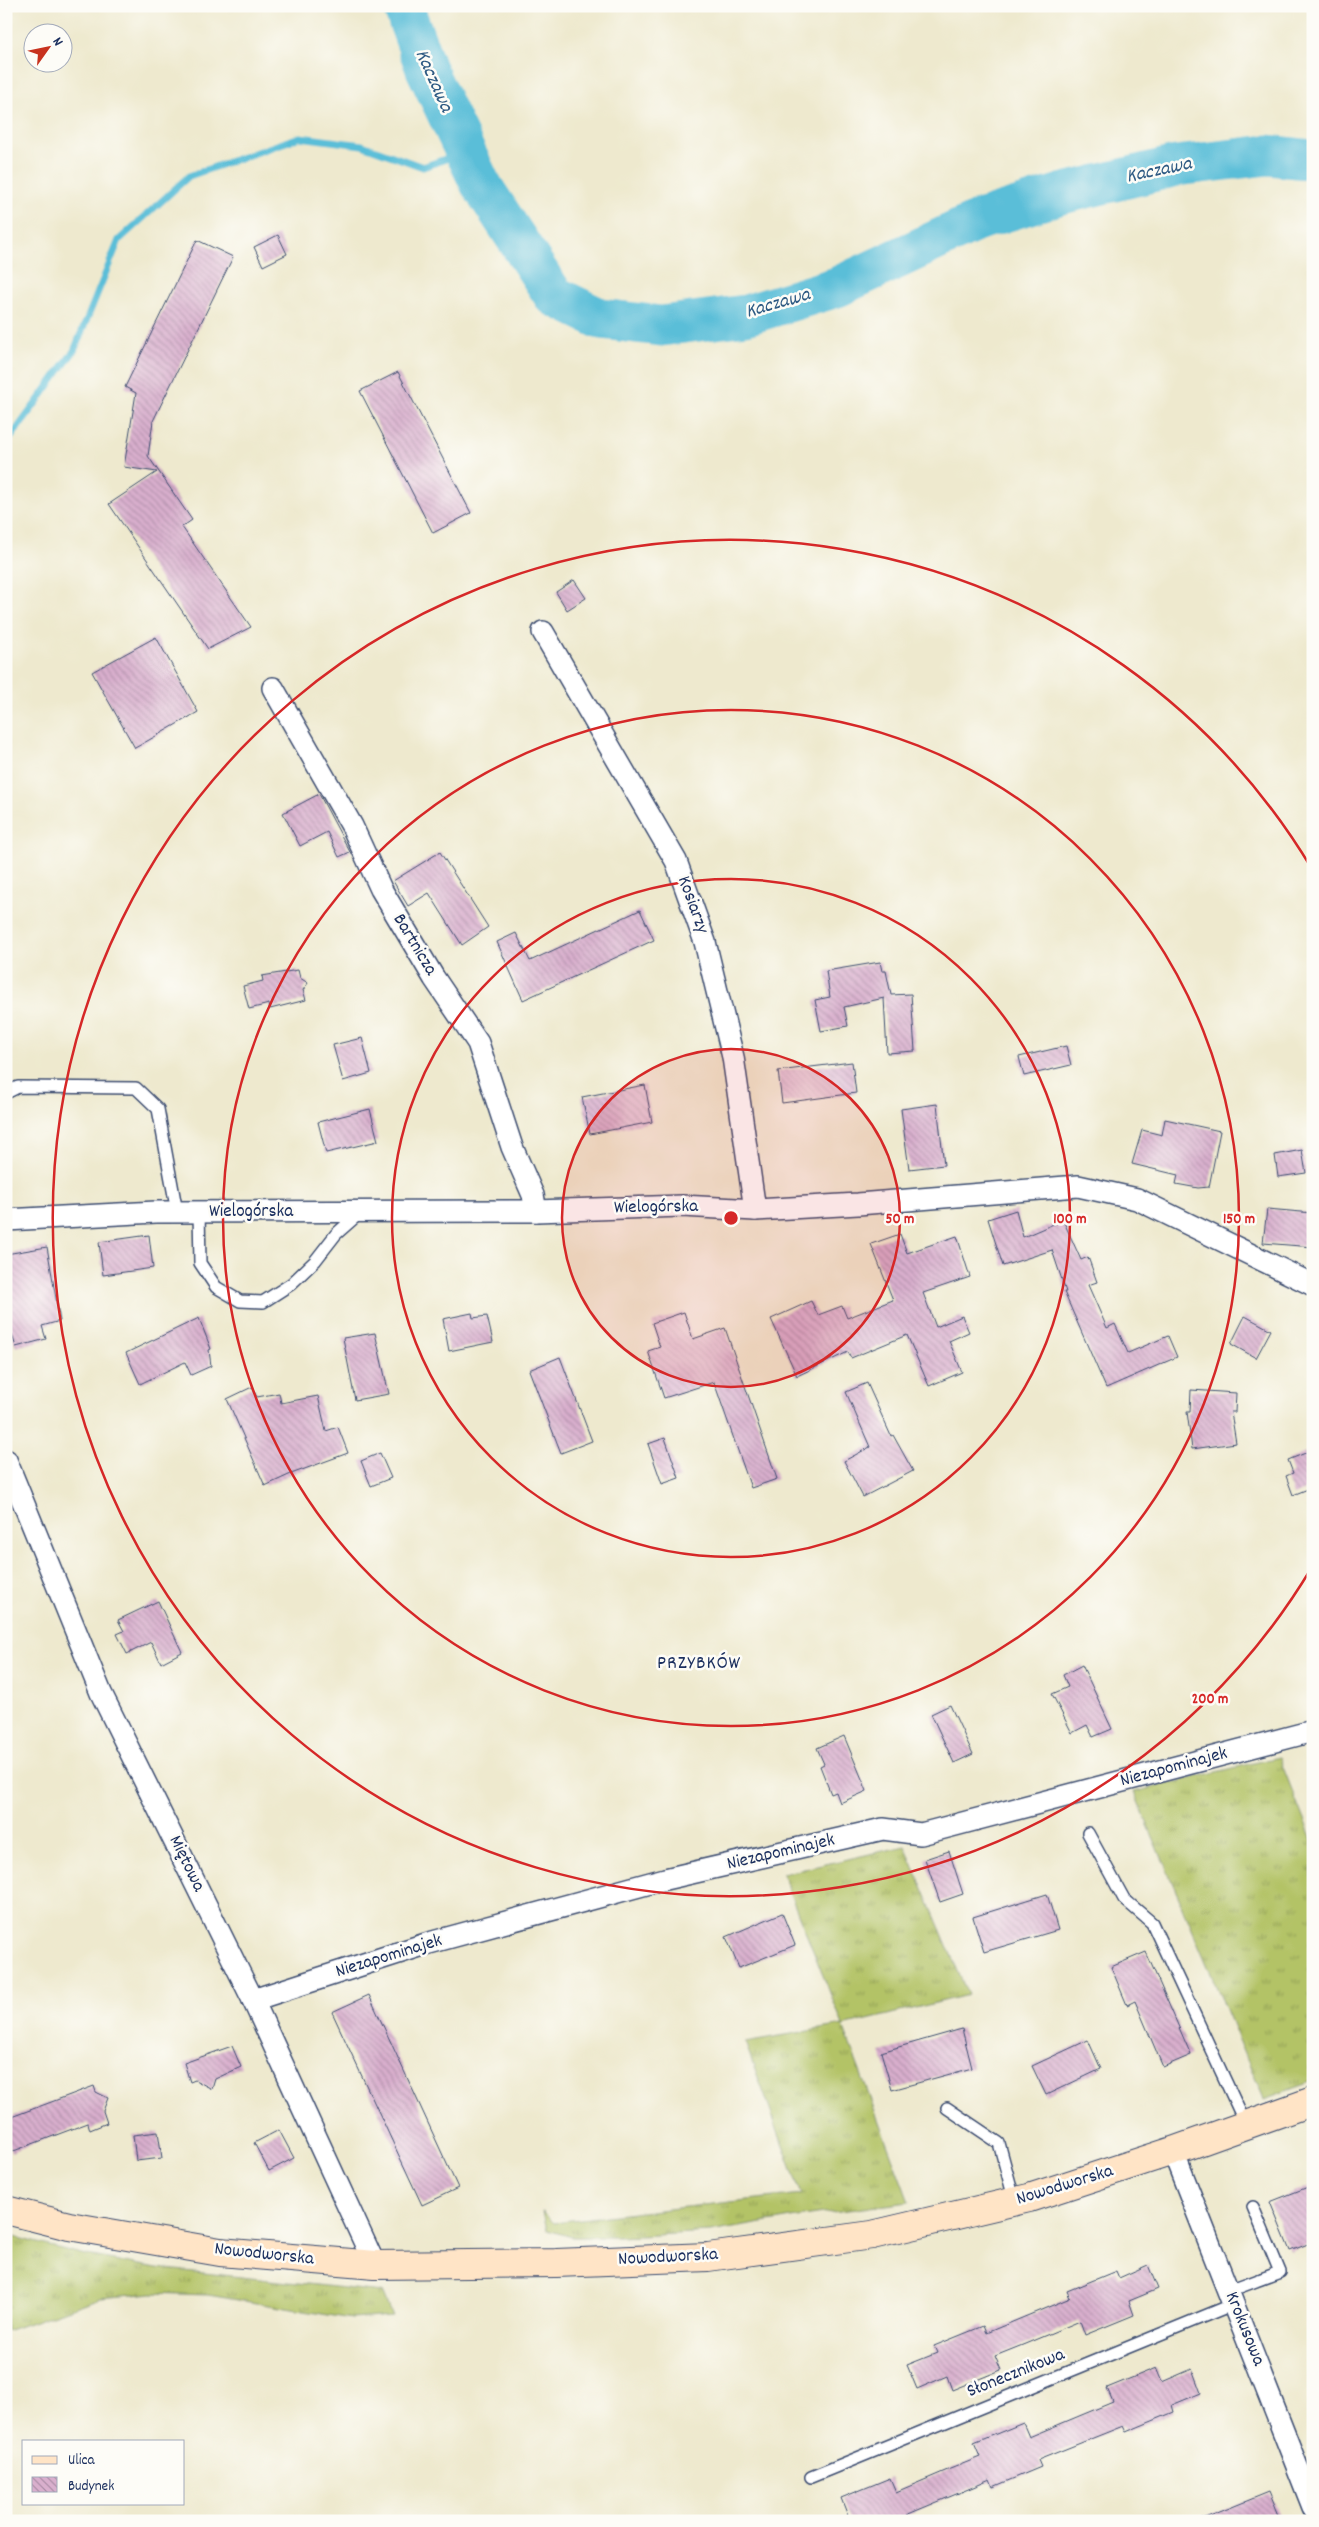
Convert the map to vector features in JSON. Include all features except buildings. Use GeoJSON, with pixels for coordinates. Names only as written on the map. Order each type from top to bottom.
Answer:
{"type":"FeatureCollection","features":[{"type":"Feature","properties":{"kind":"street","name":"Kosiarzy"},"geometry":{"type":"LineString","coordinates":[[543,632],[676,861],[705,942],[733,1057],[754,1210]]}},
{"type":"Feature","properties":{"kind":"street","name":"Bartnicza"},"geometry":{"type":"LineString","coordinates":[[273,688],[352,826],[381,889],[434,978],[478,1043],[512,1147],[533,1195],[536,1211]]}},
{"type":"Feature","properties":{"kind":"street","name":"Wielogórska"},"geometry":{"type":"LineString","coordinates":[[6,1220],[177,1212],[536,1211],[682,1206],[754,1210],[858,1204],[1078,1186],[1137,1199],[1313,1286]]}},
{"type":"Feature","properties":{"kind":"street","name":"Miętowa"},"geometry":{"type":"LineString","coordinates":[[6,1460],[100,1693],[253,2000],[375,2265]]}},
{"type":"Feature","properties":{"kind":"street","name":"Niezapominajek"},"geometry":{"type":"LineString","coordinates":[[253,2000],[429,1943],[665,1880],[883,1829],[921,1834],[1313,1731]]}},
{"type":"Feature","properties":{"kind":"street","name":"Nowodworska"},"geometry":{"type":"LineString","coordinates":[[6,2210],[68,2226],[220,2252],[375,2265],[556,2263],[708,2257],[872,2235],[1015,2202],[1173,2151],[1313,2101]]}},
{"type":"Feature","properties":{"kind":"street","name":"Krokusowa"},"geometry":{"type":"LineString","coordinates":[[1173,2151],[1313,2507]]}},
{"type":"Feature","properties":{"kind":"lane"},"geometry":{"type":"LineString","coordinates":[[6,1093],[18,1087],[136,1088],[158,1109],[177,1212]]}},
{"type":"Feature","properties":{"kind":"lane"},"geometry":{"type":"LineString","coordinates":[[200,1212],[200,1263],[216,1288],[240,1301],[263,1302],[291,1284],[315,1261],[336,1234],[362,1211]]}},
{"type":"Feature","properties":{"kind":"lane"},"geometry":{"type":"LineString","coordinates":[[1088,1833],[1124,1899],[1152,1923],[1246,2125]]}},
{"type":"Feature","properties":{"kind":"lane"},"geometry":{"type":"LineString","coordinates":[[947,2108],[999,2143],[1015,2202]]}},
{"type":"Feature","properties":{"kind":"lane","name":"Słonecznikowa"},"geometry":{"type":"LineString","coordinates":[[811,2477],[1232,2298],[1280,2272],[1254,2207]]}},
{"type":"Feature","properties":{"kind":"green space"},"geometry":{"type":"Polygon","coordinates":[[[1279,1757],[1313,1843],[1313,2081],[1264,2099],[1134,1792],[1279,1757]]]}},
{"type":"Feature","properties":{"kind":"green space"},"geometry":{"type":"Polygon","coordinates":[[[905,1846],[968,1995],[843,2026],[909,2202],[809,2215],[710,2232],[621,2237],[572,2237],[547,2230],[543,2211],[554,2222],[801,2194],[745,2042],[843,2025],[782,1874],[905,1846]]]}},
{"type":"Feature","properties":{"kind":"green space"},"geometry":{"type":"Polygon","coordinates":[[[6,2235],[81,2254],[157,2268],[382,2292],[392,2316],[352,2319],[208,2295],[152,2293],[101,2298],[6,2331],[6,2235]]]}},
{"type":"Feature","properties":{"kind":"waterway","name":"Kaczawa"},"geometry":{"type":"LineString","coordinates":[[403,6],[426,69],[480,183],[554,296],[601,319],[661,326],[746,315],[837,287],[982,219],[1061,194],[1176,166],[1268,155],[1313,160]]}},
{"type":"Feature","properties":{"kind":"waterway"},"geometry":{"type":"LineString","coordinates":[[6,444],[74,351],[119,240],[189,176],[300,137],[362,145],[423,167],[465,152]]}},
{"type":"Feature","properties":{"kind":"district","name":"PRZYBKÓW"},"geometry":{"type":"Point","coordinates":[699,1664]}}]}
